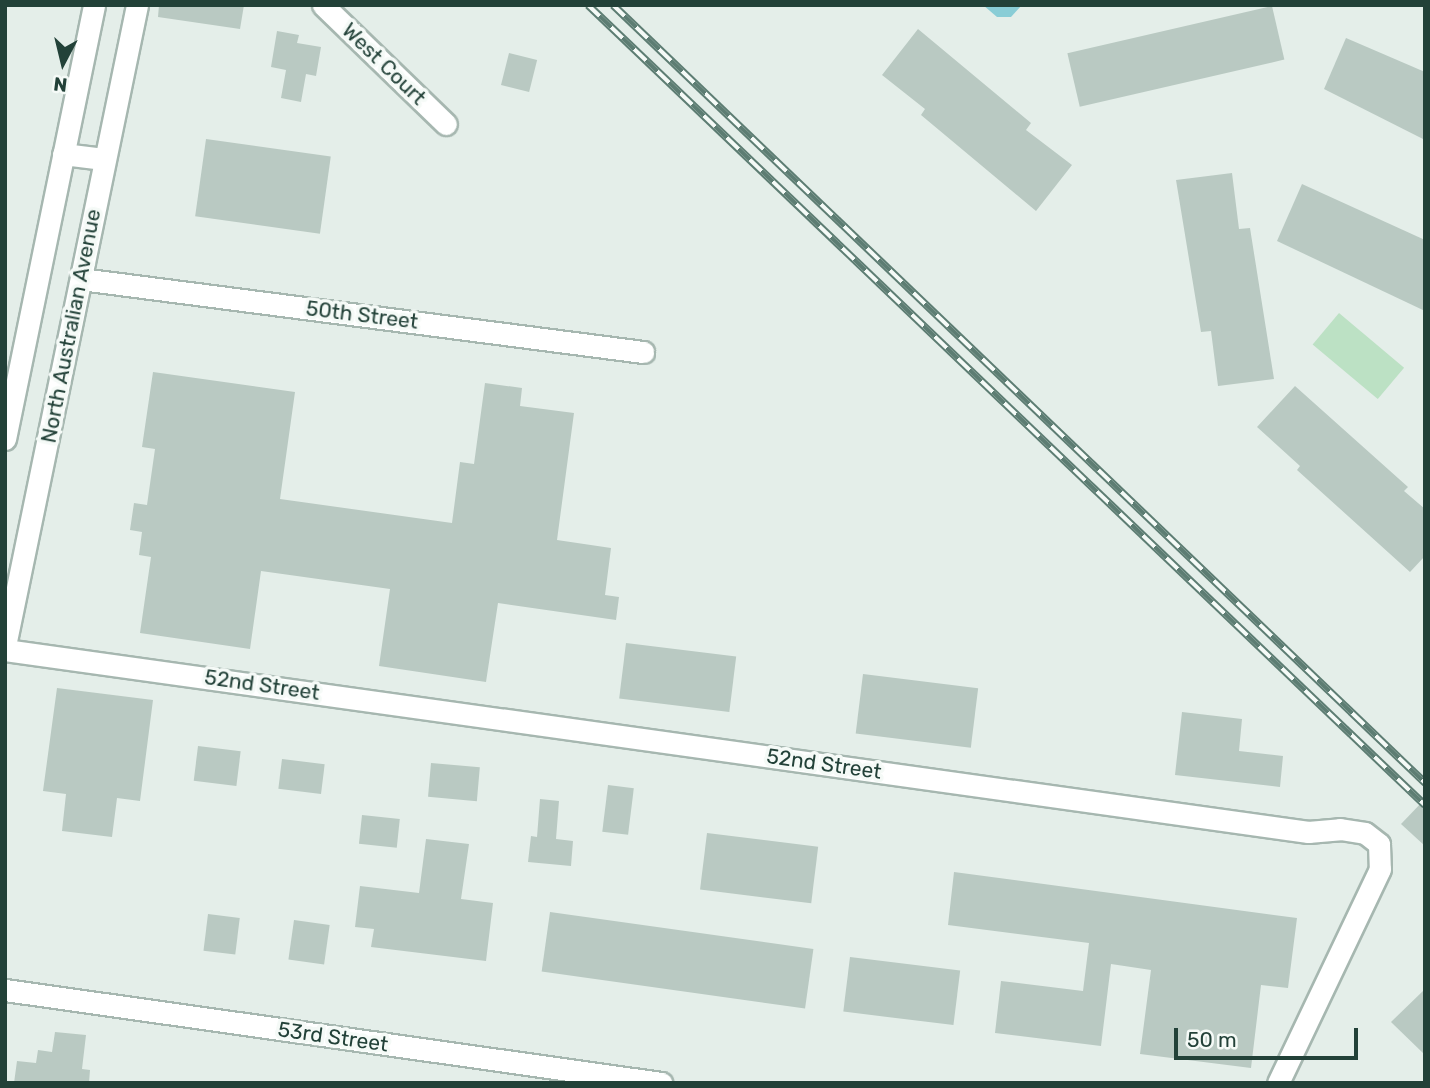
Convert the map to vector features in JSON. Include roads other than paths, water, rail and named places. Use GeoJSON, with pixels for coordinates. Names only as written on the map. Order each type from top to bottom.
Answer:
{"type":"FeatureCollection","features":[{"type":"Feature","properties":{"kind":"street","name":"North Australian Avenue"},"geometry":{"type":"LineString","coordinates":[[5,439],[94,5]]}},
{"type":"Feature","properties":{"kind":"street","name":"North Australian Avenue"},"geometry":{"type":"LineString","coordinates":[[5,648],[137,5]]}},
{"type":"Feature","properties":{"kind":"street","name":"West Court"},"geometry":{"type":"LineString","coordinates":[[323,5],[446,124]]}},
{"type":"Feature","properties":{"kind":"street"},"geometry":{"type":"LineString","coordinates":[[63,154],[104,159]]}},
{"type":"Feature","properties":{"kind":"street","name":"50th Street"},"geometry":{"type":"LineString","coordinates":[[81,279],[643,352]]}},
{"type":"Feature","properties":{"kind":"street","name":"52nd Street"},"geometry":{"type":"LineString","coordinates":[[5,648],[1308,832],[1340,829],[1365,833],[1379,844],[1380,869],[1278,1083]]}},
{"type":"Feature","properties":{"kind":"street","name":"53rd Street"},"geometry":{"type":"LineString","coordinates":[[5,990],[661,1083]]}},
{"type":"Feature","properties":{"kind":"water"},"geometry":{"type":"Polygon","coordinates":[[[983,5],[1022,5],[1011,17],[997,17],[983,5]]]}},
{"type":"Feature","properties":{"kind":"railway"},"geometry":{"type":"LineString","coordinates":[[588,5],[1425,805]]}},
{"type":"Feature","properties":{"kind":"railway"},"geometry":{"type":"LineString","coordinates":[[613,5],[1425,783]]}}]}
